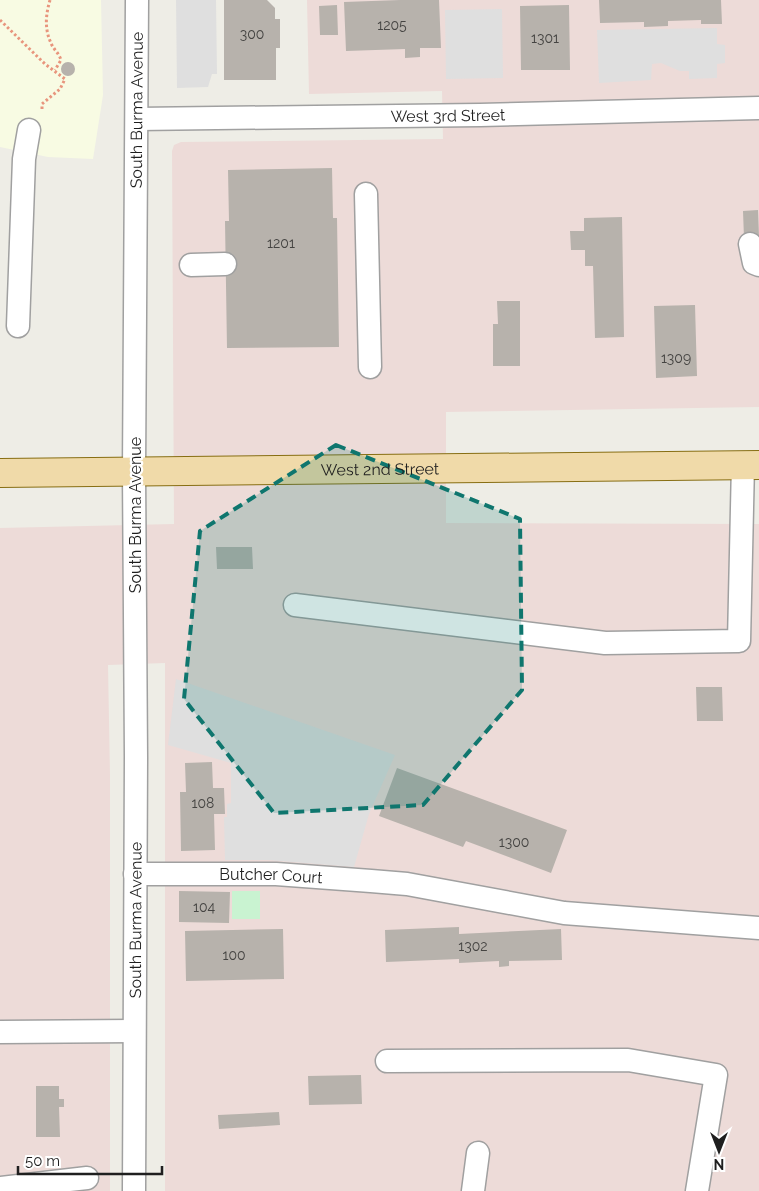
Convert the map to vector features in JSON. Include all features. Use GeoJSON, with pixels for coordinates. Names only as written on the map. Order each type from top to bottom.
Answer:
{"type":"FeatureCollection","features":[{"type":"Feature","properties":{"kind":"main road","name":"West 2nd Street"},"geometry":{"type":"LineString","coordinates":[[0,473],[751,464]]}},
{"type":"Feature","properties":{"kind":"street","name":"South Burma Avenue"},"geometry":{"type":"LineString","coordinates":[[134,1191],[136,874],[134,472],[137,0]]}},
{"type":"Feature","properties":{"kind":"street","name":"West 3rd Street"},"geometry":{"type":"LineString","coordinates":[[137,118],[480,115],[759,108]]}},
{"type":"Feature","properties":{"kind":"street"},"geometry":{"type":"LineString","coordinates":[[18,326],[24,159],[29,130]]}},
{"type":"Feature","properties":{"kind":"street"},"geometry":{"type":"LineString","coordinates":[[366,194],[370,367]]}},
{"type":"Feature","properties":{"kind":"street"},"geometry":{"type":"LineString","coordinates":[[750,244],[754,263],[759,265]]}},
{"type":"Feature","properties":{"kind":"street"},"geometry":{"type":"LineString","coordinates":[[192,272],[226,271]]}},
{"type":"Feature","properties":{"kind":"street"},"geometry":{"type":"LineString","coordinates":[[295,605],[605,643],[739,641],[751,464]]}},
{"type":"Feature","properties":{"kind":"street","name":"Butcher Court"},"geometry":{"type":"LineString","coordinates":[[136,874],[276,874],[407,884],[564,913],[759,928]]}},
{"type":"Feature","properties":{"kind":"street"},"geometry":{"type":"LineString","coordinates":[[0,1032],[134,1031]]}},
{"type":"Feature","properties":{"kind":"street"},"geometry":{"type":"LineString","coordinates":[[387,1061],[628,1060],[716,1074],[698,1191]]}},
{"type":"Feature","properties":{"kind":"street"},"geometry":{"type":"LineString","coordinates":[[472,1191],[478,1153]]}},
{"type":"Feature","properties":{"kind":"street"},"geometry":{"type":"LineString","coordinates":[[0,1188],[87,1178]]}},
{"type":"Feature","properties":{"kind":"path"},"geometry":{"type":"LineString","coordinates":[[50,0],[46,14],[46,29],[51,44],[61,60],[55,70]]}},
{"type":"Feature","properties":{"kind":"path"},"geometry":{"type":"LineString","coordinates":[[0,20],[45,64],[65,79],[56,93],[42,104],[42,110]]}},
{"type":"Feature","properties":{"kind":"highlighted area"},"geometry":{"type":"Polygon","coordinates":[[[336,445],[520,519],[522,690],[423,805],[274,813],[184,699],[200,531],[336,445]]]}},
{"type":"Feature","properties":{"kind":"shaded area"},"geometry":{"type":"Polygon","coordinates":[[[0,0],[101,0],[103,95],[93,159],[48,157],[0,147],[0,0]]]}},
{"type":"Feature","properties":{"kind":"shaded area"},"geometry":{"type":"Polygon","coordinates":[[[176,0],[216,0],[217,74],[212,74],[208,87],[177,88],[176,0]]]}},
{"type":"Feature","properties":{"kind":"shaded area"},"geometry":{"type":"Polygon","coordinates":[[[307,0],[759,0],[759,407],[446,412],[446,523],[759,524],[759,1191],[165,1191],[165,663],[108,665],[110,775],[110,1191],[0,1191],[0,528],[174,524],[172,151],[174,145],[181,142],[443,139],[442,91],[309,94],[307,0]]]}},
{"type":"Feature","properties":{"kind":"shaded area"},"geometry":{"type":"Polygon","coordinates":[[[502,9],[503,78],[446,79],[445,10],[502,9]]]}},
{"type":"Feature","properties":{"kind":"shaded area"},"geometry":{"type":"Polygon","coordinates":[[[717,28],[717,44],[725,45],[725,63],[717,64],[717,78],[689,79],[689,71],[680,71],[661,63],[652,64],[651,80],[599,83],[597,30],[717,28]]]}},
{"type":"Feature","properties":{"kind":"shaded area"},"geometry":{"type":"Polygon","coordinates":[[[176,679],[395,755],[369,814],[354,867],[268,860],[225,860],[224,817],[227,817],[227,804],[231,803],[231,763],[168,745],[176,679]]]}},
{"type":"Feature","properties":{"kind":"green space"},"geometry":{"type":"Polygon","coordinates":[[[232,891],[260,891],[260,919],[232,919],[232,891]]]}},
{"type":"Feature","properties":{"kind":"building"},"geometry":{"type":"Polygon","coordinates":[[[224,0],[267,0],[275,8],[275,19],[280,19],[280,48],[276,48],[276,80],[224,80],[224,0]]]}},
{"type":"Feature","properties":{"kind":"building"},"geometry":{"type":"Polygon","coordinates":[[[439,0],[441,48],[420,48],[420,57],[405,58],[405,49],[346,51],[344,2],[439,0]]]}},
{"type":"Feature","properties":{"kind":"building"},"geometry":{"type":"Polygon","coordinates":[[[599,0],[721,0],[722,24],[701,24],[701,20],[668,21],[668,26],[644,27],[644,22],[600,23],[599,0]]]}},
{"type":"Feature","properties":{"kind":"building"},"geometry":{"type":"Polygon","coordinates":[[[337,5],[338,35],[320,35],[319,6],[337,5]]]}},
{"type":"Feature","properties":{"kind":"building"},"geometry":{"type":"Polygon","coordinates":[[[569,5],[570,70],[521,70],[520,6],[569,5]]]}},
{"type":"Feature","properties":{"kind":"building"},"geometry":{"type":"Polygon","coordinates":[[[68,62],[73,64],[75,69],[73,74],[68,76],[63,74],[61,69],[63,64],[68,62]]]}},
{"type":"Feature","properties":{"kind":"building"},"geometry":{"type":"Polygon","coordinates":[[[332,168],[333,218],[337,218],[339,347],[227,348],[225,221],[229,221],[228,170],[332,168]]]}},
{"type":"Feature","properties":{"kind":"building"},"geometry":{"type":"Polygon","coordinates":[[[758,210],[759,237],[744,238],[743,211],[758,210]]]}},
{"type":"Feature","properties":{"kind":"building"},"geometry":{"type":"Polygon","coordinates":[[[622,217],[624,337],[595,338],[593,266],[585,266],[585,250],[571,250],[570,231],[584,231],[584,218],[622,217]]]}},
{"type":"Feature","properties":{"kind":"building"},"geometry":{"type":"Polygon","coordinates":[[[497,301],[520,301],[520,366],[493,366],[493,324],[498,324],[497,301]]]}},
{"type":"Feature","properties":{"kind":"building"},"geometry":{"type":"Polygon","coordinates":[[[695,305],[697,376],[656,378],[654,306],[695,305]]]}},
{"type":"Feature","properties":{"kind":"building"},"geometry":{"type":"Polygon","coordinates":[[[216,547],[252,547],[253,569],[217,569],[216,547]]]}},
{"type":"Feature","properties":{"kind":"building"},"geometry":{"type":"Polygon","coordinates":[[[696,687],[722,687],[723,721],[697,721],[696,687]]]}},
{"type":"Feature","properties":{"kind":"building"},"geometry":{"type":"Polygon","coordinates":[[[212,762],[213,788],[224,788],[225,814],[214,814],[215,850],[181,851],[180,792],[186,792],[185,763],[212,762]]]}},
{"type":"Feature","properties":{"kind":"building"},"geometry":{"type":"Polygon","coordinates":[[[397,768],[567,830],[551,873],[466,841],[463,847],[379,816],[397,768]]]}},
{"type":"Feature","properties":{"kind":"building"},"geometry":{"type":"Polygon","coordinates":[[[179,891],[230,892],[229,923],[179,922],[179,891]]]}},
{"type":"Feature","properties":{"kind":"building"},"geometry":{"type":"Polygon","coordinates":[[[459,927],[459,934],[561,929],[562,960],[509,961],[509,966],[499,967],[499,961],[459,963],[459,959],[386,962],[385,930],[459,927]]]}},
{"type":"Feature","properties":{"kind":"building"},"geometry":{"type":"Polygon","coordinates":[[[283,929],[284,979],[186,981],[185,931],[283,929]]]}},
{"type":"Feature","properties":{"kind":"building"},"geometry":{"type":"Polygon","coordinates":[[[361,1075],[362,1104],[309,1105],[308,1076],[361,1075]]]}},
{"type":"Feature","properties":{"kind":"building"},"geometry":{"type":"Polygon","coordinates":[[[36,1086],[59,1086],[59,1099],[64,1099],[64,1107],[59,1107],[60,1137],[36,1137],[36,1086]]]}},
{"type":"Feature","properties":{"kind":"building"},"geometry":{"type":"Polygon","coordinates":[[[279,1112],[280,1125],[219,1129],[218,1115],[279,1112]]]}}]}
